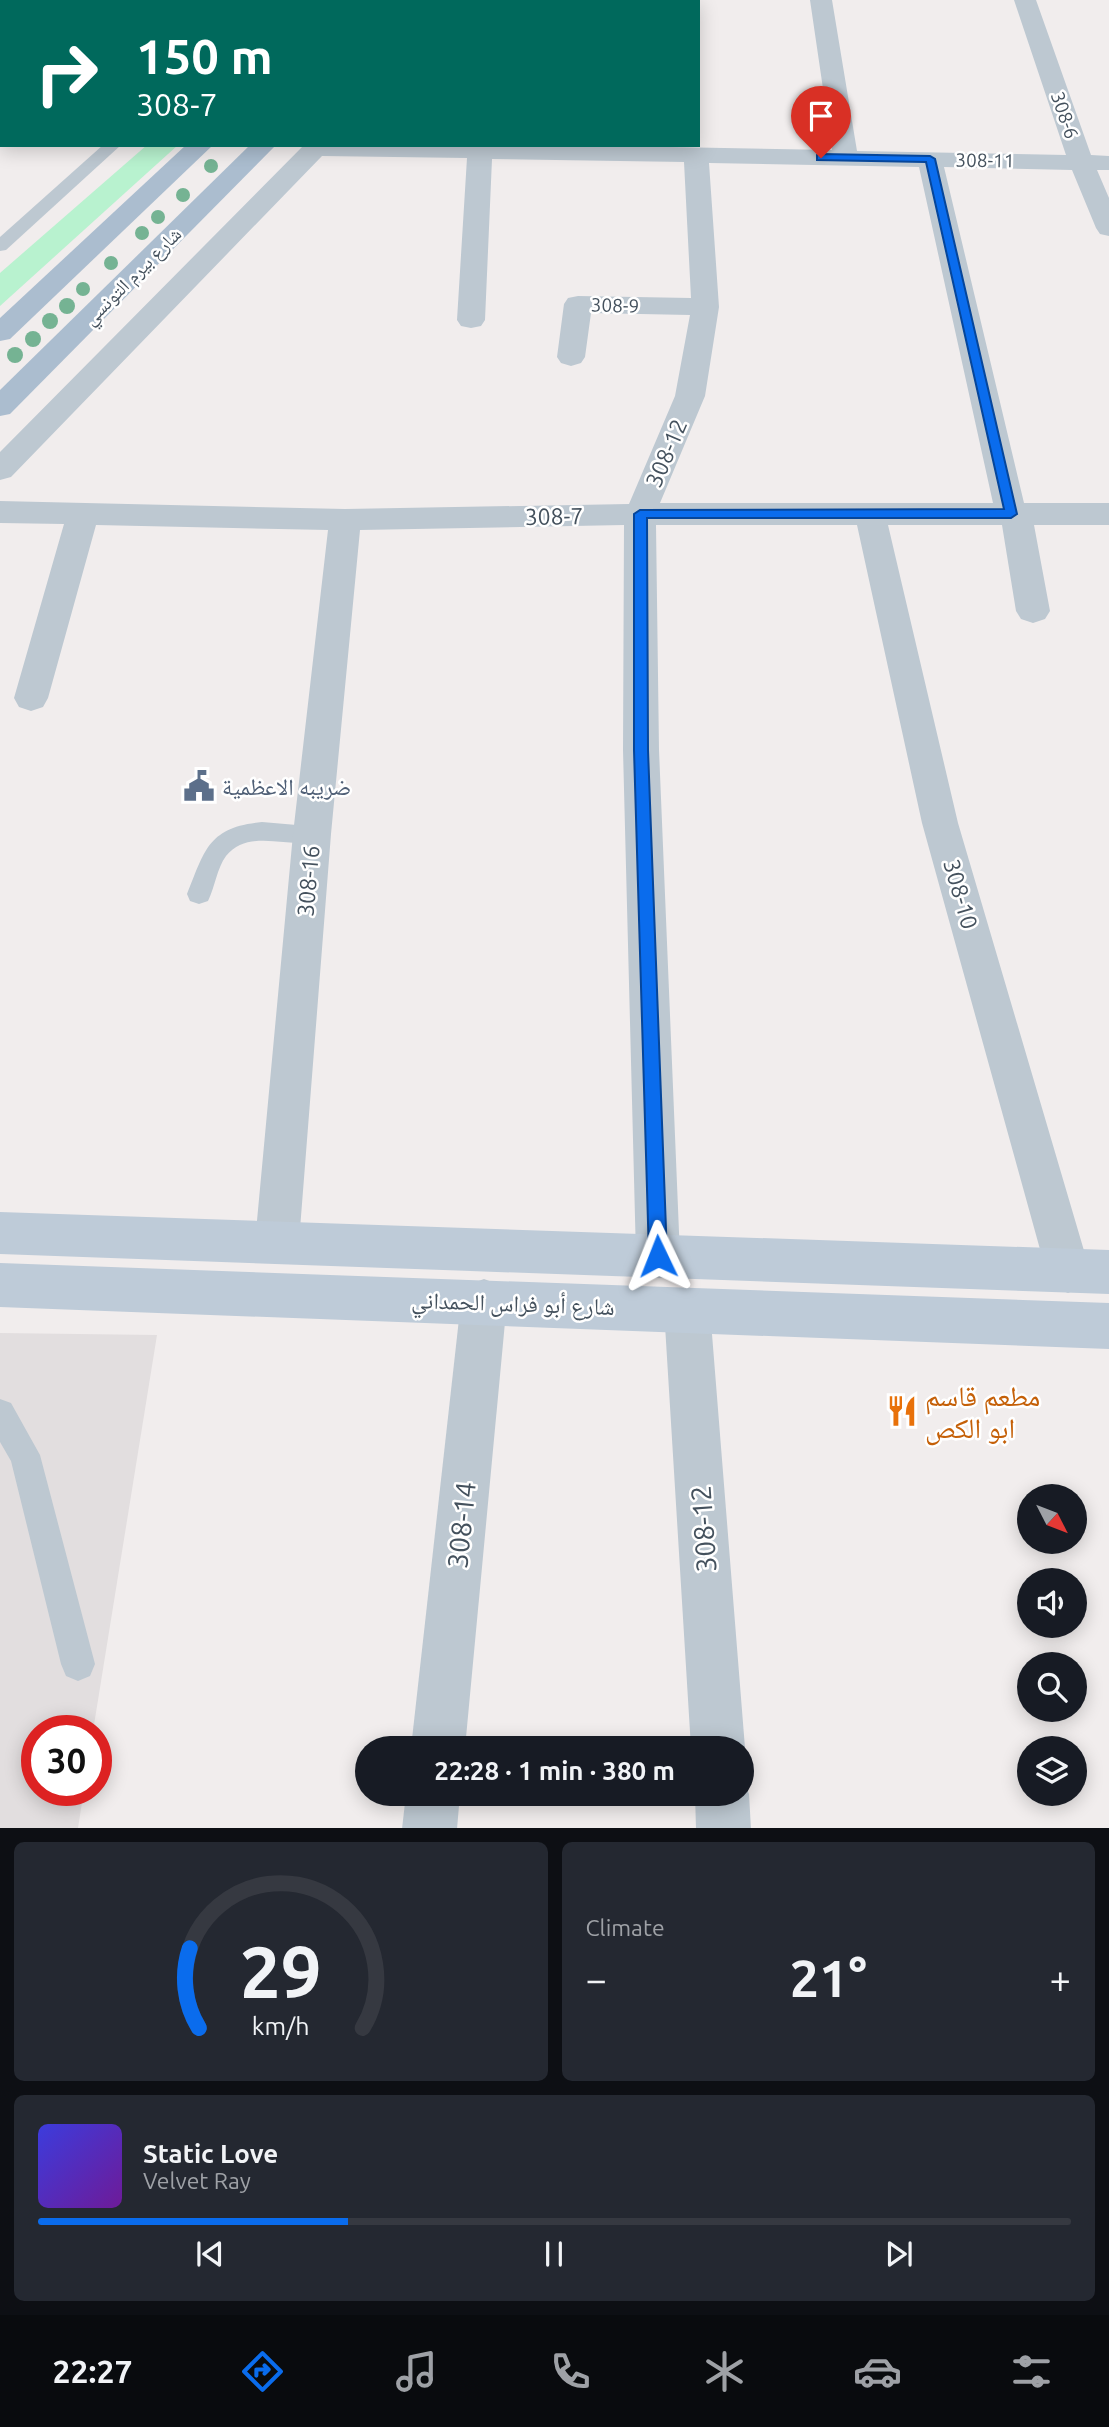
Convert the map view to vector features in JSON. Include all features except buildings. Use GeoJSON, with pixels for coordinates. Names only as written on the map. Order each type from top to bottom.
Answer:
{"type":"FeatureCollection","features":[{"type":"Feature","properties":{"kind":"main road"},"geometry":{"type":"LineString","coordinates":[[0,333],[199,147]]}},
{"type":"Feature","properties":{"kind":"main road","name":"شارع بيرم التونسي"},"geometry":{"type":"LineString","coordinates":[[0,407],[262,147]]}},
{"type":"Feature","properties":{"kind":"street"},"geometry":{"type":"LineString","coordinates":[[821,0],[846,158]]}},
{"type":"Feature","properties":{"kind":"street","name":"308-6"},"geometry":{"type":"LineString","coordinates":[[1025,0],[1081,162],[1109,229]]}},
{"type":"Feature","properties":{"kind":"street"},"geometry":{"type":"LineString","coordinates":[[0,470],[317,147]]}},
{"type":"Feature","properties":{"kind":"street","name":"308-11"},"geometry":{"type":"LineString","coordinates":[[317,147],[1109,163]]}},
{"type":"Feature","properties":{"kind":"street"},"geometry":{"type":"LineString","coordinates":[[471,320],[480,151]]}},
{"type":"Feature","properties":{"kind":"street","name":"308-12"},"geometry":{"type":"LineString","coordinates":[[658,1256],[641,750],[640,514],[690,397],[705,307],[696,155]]}},
{"type":"Feature","properties":{"kind":"street"},"geometry":{"type":"LineString","coordinates":[[930,159],[1033,611]]}},
{"type":"Feature","properties":{"kind":"street","name":"308-9"},"geometry":{"type":"LineString","coordinates":[[571,357],[578,304],[705,307]]}},
{"type":"Feature","properties":{"kind":"street","name":"308-7"},"geometry":{"type":"LineString","coordinates":[[0,512],[345,520],[640,514],[1109,514]]}},
{"type":"Feature","properties":{"kind":"street"},"geometry":{"type":"LineString","coordinates":[[32,698],[83,514]]}},
{"type":"Feature","properties":{"kind":"street","name":"308-10"},"geometry":{"type":"LineString","coordinates":[[870,514],[940,823],[1088,1271]]}},
{"type":"Feature","properties":{"kind":"street","name":"308-16"},"geometry":{"type":"LineString","coordinates":[[276,1242],[312,834],[345,520]]}},
{"type":"Feature","properties":{"kind":"street"},"geometry":{"type":"LineString","coordinates":[[0,1233],[1088,1271]]}},
{"type":"Feature","properties":{"kind":"street","name":"شارع أبو فراس الحمداني"},"geometry":{"type":"LineString","coordinates":[[0,1285],[1109,1326]]}},
{"type":"Feature","properties":{"kind":"street","name":"308-14"},"geometry":{"type":"LineString","coordinates":[[439,1736],[484,1301]]}},
{"type":"Feature","properties":{"kind":"street","name":"308-12"},"geometry":{"type":"LineString","coordinates":[[687,1310],[717,1736]]}},
{"type":"Feature","properties":{"kind":"street"},"geometry":{"type":"LineString","coordinates":[[429,1828],[432,1806]]}},
{"type":"Feature","properties":{"kind":"street"},"geometry":{"type":"LineString","coordinates":[[723,1806],[724,1828]]}},
{"type":"Feature","properties":{"kind":"lane"},"geometry":{"type":"LineString","coordinates":[[0,246],[111,147]]}},
{"type":"Feature","properties":{"kind":"lane"},"geometry":{"type":"LineString","coordinates":[[200,894],[217,850],[226,841],[247,834],[312,834]]}},
{"type":"Feature","properties":{"kind":"lane"},"geometry":{"type":"LineString","coordinates":[[0,1414],[25,1455],[78,1664]]}},
{"type":"Feature","properties":{"kind":"shaded area"},"geometry":{"type":"Polygon","coordinates":[[[0,1333],[157,1335],[96,1715],[21,1715],[21,1806],[81,1806],[78,1828],[0,1828],[0,1333]]]}},
{"type":"Feature","properties":{"kind":"green space"},"geometry":{"type":"Polygon","coordinates":[[[145,147],[176,147],[0,306],[0,273],[145,147]]]}},
{"type":"Feature","properties":{"kind":"place","name":"ضريبه الاعظمية"},"geometry":{"type":"Point","coordinates":[199,786]}},
{"type":"Feature","properties":{"kind":"place","name":"مطعم قاسم ابو الكص"},"geometry":{"type":"Point","coordinates":[902,1411]}},
{"type":"Feature","properties":{"kind":"route"},"geometry":{"type":"LineString","coordinates":[[658,1256],[641,750],[640,514],[1011,514],[930,159],[821,158]]}}]}
